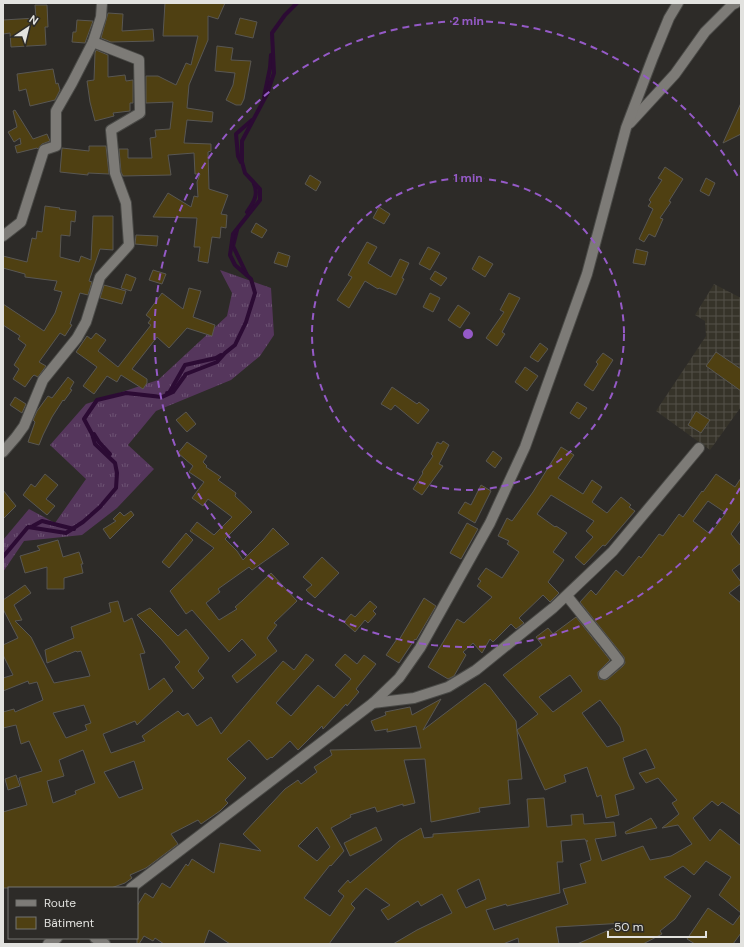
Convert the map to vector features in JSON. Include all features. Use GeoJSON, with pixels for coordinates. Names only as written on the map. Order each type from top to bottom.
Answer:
{"type":"FeatureCollection","features":[{"type":"Feature","properties":{"kind":"street"},"geometry":{"type":"LineString","coordinates":[[3,236],[21,222],[44,150],[56,146],[56,111],[93,42],[101,17],[102,3]]}},
{"type":"Feature","properties":{"kind":"street"},"geometry":{"type":"LineString","coordinates":[[131,887],[374,703],[399,678],[420,648],[490,523],[525,447],[587,274],[626,128],[669,18],[678,3]]}},
{"type":"Feature","properties":{"kind":"street"},"geometry":{"type":"LineString","coordinates":[[626,128],[675,74],[705,32],[736,4]]}},
{"type":"Feature","properties":{"kind":"street"},"geometry":{"type":"LineString","coordinates":[[3,452],[16,438],[24,426],[43,380],[77,338],[86,322],[100,277],[129,245],[126,203],[115,173],[111,130],[140,113],[139,60],[93,42]]}},
{"type":"Feature","properties":{"kind":"street"},"geometry":{"type":"LineString","coordinates":[[374,703],[414,698],[448,687],[476,670],[567,596],[613,551],[699,448]]}},
{"type":"Feature","properties":{"kind":"street"},"geometry":{"type":"LineString","coordinates":[[567,596],[619,661],[604,674]]}},
{"type":"Feature","properties":{"kind":"street"},"geometry":{"type":"LineString","coordinates":[[96,939],[105,944]]}},
{"type":"Feature","properties":{"kind":"shaded area"},"geometry":{"type":"Polygon","coordinates":[[[714,284],[741,298],[741,407],[710,450],[656,411],[706,336],[705,321],[695,315],[714,284]]]}},
{"type":"Feature","properties":{"kind":"green space"},"geometry":{"type":"Polygon","coordinates":[[[220,270],[271,288],[274,335],[260,356],[231,380],[156,411],[128,445],[154,469],[117,508],[82,535],[24,541],[3,572],[3,540],[29,509],[55,523],[86,479],[50,445],[86,404],[158,380],[227,316],[232,293],[220,270]]]}},
{"type":"Feature","properties":{"kind":"building"},"geometry":{"type":"Polygon","coordinates":[[[165,3],[225,3],[218,19],[208,16],[208,40],[189,85],[187,108],[213,112],[212,122],[187,120],[184,143],[211,144],[211,151],[208,152],[209,189],[228,195],[221,214],[227,215],[226,228],[221,227],[220,238],[212,237],[208,263],[198,261],[200,247],[194,247],[197,218],[153,217],[168,193],[191,207],[194,196],[198,197],[197,182],[200,174],[195,174],[194,153],[168,155],[171,175],[123,176],[121,172],[119,149],[128,149],[128,158],[152,158],[150,138],[156,137],[155,130],[170,129],[173,102],[146,103],[146,76],[158,76],[176,85],[186,63],[191,65],[198,36],[163,36],[165,3]]]}},
{"type":"Feature","properties":{"kind":"building"},"geometry":{"type":"Polygon","coordinates":[[[35,5],[47,5],[48,27],[45,27],[46,45],[11,47],[10,33],[3,34],[3,20],[36,18],[35,5]]]}},
{"type":"Feature","properties":{"kind":"building"},"geometry":{"type":"Polygon","coordinates":[[[108,13],[123,14],[122,31],[153,29],[154,41],[111,42],[101,38],[108,13]]]}},
{"type":"Feature","properties":{"kind":"building"},"geometry":{"type":"Polygon","coordinates":[[[240,18],[257,22],[253,38],[235,34],[240,18]]]}},
{"type":"Feature","properties":{"kind":"building"},"geometry":{"type":"Polygon","coordinates":[[[77,20],[93,21],[85,43],[72,42],[73,32],[76,32],[77,20]]]}},
{"type":"Feature","properties":{"kind":"building"},"geometry":{"type":"Polygon","coordinates":[[[217,46],[233,48],[231,60],[251,61],[244,99],[241,105],[236,105],[226,100],[233,85],[235,73],[215,71],[217,46]]]}},
{"type":"Feature","properties":{"kind":"building"},"geometry":{"type":"Polygon","coordinates":[[[96,50],[108,55],[108,77],[125,75],[126,81],[133,80],[133,103],[130,103],[130,111],[113,113],[114,116],[95,121],[87,81],[94,80],[96,50]]]}},
{"type":"Feature","properties":{"kind":"building"},"geometry":{"type":"Polygon","coordinates":[[[53,69],[56,84],[58,83],[60,90],[55,100],[30,106],[26,89],[19,91],[17,74],[53,69]]]}},
{"type":"Feature","properties":{"kind":"building"},"geometry":{"type":"Polygon","coordinates":[[[741,103],[741,134],[723,143],[741,103]]]}},
{"type":"Feature","properties":{"kind":"building"},"geometry":{"type":"Polygon","coordinates":[[[15,110],[33,139],[47,134],[50,141],[42,144],[38,149],[17,153],[15,146],[21,144],[20,138],[14,142],[8,132],[17,127],[13,111],[15,110]]]}},
{"type":"Feature","properties":{"kind":"building"},"geometry":{"type":"Polygon","coordinates":[[[89,146],[106,146],[109,174],[88,173],[88,175],[60,172],[62,148],[89,151],[89,146]]]}},
{"type":"Feature","properties":{"kind":"building"},"geometry":{"type":"Polygon","coordinates":[[[665,167],[683,179],[669,201],[671,202],[660,218],[663,219],[655,237],[649,234],[644,242],[639,239],[653,209],[648,206],[651,202],[649,200],[662,180],[658,178],[665,167]]]}},
{"type":"Feature","properties":{"kind":"building"},"geometry":{"type":"Polygon","coordinates":[[[310,175],[321,182],[316,191],[305,184],[310,175]]]}},
{"type":"Feature","properties":{"kind":"building"},"geometry":{"type":"Polygon","coordinates":[[[706,178],[715,183],[709,196],[700,191],[706,178]]]}},
{"type":"Feature","properties":{"kind":"building"},"geometry":{"type":"Polygon","coordinates":[[[45,206],[76,211],[75,222],[71,221],[70,236],[61,235],[60,257],[79,262],[81,256],[91,260],[93,216],[113,216],[113,250],[100,249],[89,281],[92,282],[88,295],[80,293],[70,324],[72,325],[65,336],[60,333],[39,362],[46,366],[38,377],[34,375],[32,377],[25,387],[13,379],[19,369],[14,365],[26,345],[18,339],[20,336],[3,325],[3,304],[44,331],[55,313],[62,292],[54,290],[57,281],[25,277],[25,274],[3,268],[3,256],[27,262],[32,238],[36,239],[37,231],[42,232],[45,206]]]}},
{"type":"Feature","properties":{"kind":"building"},"geometry":{"type":"Polygon","coordinates":[[[379,207],[390,214],[384,224],[373,218],[379,207]]]}},
{"type":"Feature","properties":{"kind":"building"},"geometry":{"type":"Polygon","coordinates":[[[256,223],[267,230],[262,238],[251,232],[256,223]]]}},
{"type":"Feature","properties":{"kind":"building"},"geometry":{"type":"Polygon","coordinates":[[[136,235],[158,236],[157,246],[135,244],[136,235]]]}},
{"type":"Feature","properties":{"kind":"building"},"geometry":{"type":"Polygon","coordinates":[[[367,242],[377,247],[368,263],[391,277],[400,259],[409,263],[402,278],[404,279],[396,295],[379,288],[378,289],[365,281],[349,308],[337,300],[352,277],[348,275],[367,242]]]}},
{"type":"Feature","properties":{"kind":"building"},"geometry":{"type":"Polygon","coordinates":[[[428,247],[440,253],[430,270],[419,264],[428,247]]]}},
{"type":"Feature","properties":{"kind":"building"},"geometry":{"type":"Polygon","coordinates":[[[636,249],[648,252],[645,265],[633,263],[636,249]]]}},
{"type":"Feature","properties":{"kind":"building"},"geometry":{"type":"Polygon","coordinates":[[[278,252],[290,256],[287,267],[274,263],[278,252]]]}},
{"type":"Feature","properties":{"kind":"building"},"geometry":{"type":"Polygon","coordinates":[[[479,256],[493,264],[485,277],[472,269],[479,256]]]}},
{"type":"Feature","properties":{"kind":"building"},"geometry":{"type":"Polygon","coordinates":[[[153,270],[166,274],[162,284],[149,280],[153,270]]]}},
{"type":"Feature","properties":{"kind":"building"},"geometry":{"type":"Polygon","coordinates":[[[435,271],[447,278],[441,286],[430,279],[435,271]]]}},
{"type":"Feature","properties":{"kind":"building"},"geometry":{"type":"Polygon","coordinates":[[[126,274],[136,278],[131,291],[121,288],[126,274]]]}},
{"type":"Feature","properties":{"kind":"building"},"geometry":{"type":"Polygon","coordinates":[[[104,285],[126,291],[122,304],[100,298],[104,285]]]}},
{"type":"Feature","properties":{"kind":"building"},"geometry":{"type":"Polygon","coordinates":[[[189,288],[201,291],[193,317],[215,325],[212,336],[187,328],[169,348],[157,337],[132,369],[147,379],[147,383],[143,389],[121,375],[117,382],[107,376],[94,394],[83,386],[97,367],[76,352],[87,336],[91,339],[96,333],[106,340],[98,351],[118,367],[151,325],[148,323],[151,319],[146,315],[162,293],[183,309],[189,288]]]}},
{"type":"Feature","properties":{"kind":"building"},"geometry":{"type":"Polygon","coordinates":[[[430,293],[440,298],[433,312],[423,307],[430,293]]]}},
{"type":"Feature","properties":{"kind":"building"},"geometry":{"type":"Polygon","coordinates":[[[509,293],[520,298],[502,332],[505,334],[497,346],[486,338],[504,312],[500,310],[509,293]]]}},
{"type":"Feature","properties":{"kind":"building"},"geometry":{"type":"Polygon","coordinates":[[[458,305],[470,313],[460,328],[448,320],[458,305]]]}},
{"type":"Feature","properties":{"kind":"building"},"geometry":{"type":"Polygon","coordinates":[[[540,343],[548,349],[538,362],[530,357],[540,343]]]}},
{"type":"Feature","properties":{"kind":"building"},"geometry":{"type":"Polygon","coordinates":[[[716,352],[741,369],[741,391],[706,366],[716,352]]]}},
{"type":"Feature","properties":{"kind":"building"},"geometry":{"type":"Polygon","coordinates":[[[603,353],[613,360],[593,391],[584,385],[598,364],[596,362],[603,353]]]}},
{"type":"Feature","properties":{"kind":"building"},"geometry":{"type":"Polygon","coordinates":[[[525,367],[538,376],[527,391],[515,382],[525,367]]]}},
{"type":"Feature","properties":{"kind":"building"},"geometry":{"type":"Polygon","coordinates":[[[68,377],[74,382],[70,389],[72,390],[64,401],[63,400],[52,417],[39,445],[28,442],[35,422],[33,420],[37,411],[48,396],[52,398],[68,377]]]}},
{"type":"Feature","properties":{"kind":"building"},"geometry":{"type":"Polygon","coordinates":[[[392,387],[417,404],[419,402],[429,410],[418,424],[395,405],[391,410],[381,404],[392,387]]]}},
{"type":"Feature","properties":{"kind":"building"},"geometry":{"type":"Polygon","coordinates":[[[15,397],[26,404],[22,413],[10,405],[15,397]]]}},
{"type":"Feature","properties":{"kind":"building"},"geometry":{"type":"Polygon","coordinates":[[[577,402],[587,408],[579,419],[570,413],[577,402]]]}},
{"type":"Feature","properties":{"kind":"building"},"geometry":{"type":"Polygon","coordinates":[[[696,411],[710,420],[701,433],[688,425],[696,411]]]}},
{"type":"Feature","properties":{"kind":"building"},"geometry":{"type":"Polygon","coordinates":[[[186,412],[196,424],[187,432],[176,420],[186,412]]]}},
{"type":"Feature","properties":{"kind":"building"},"geometry":{"type":"Polygon","coordinates":[[[443,441],[449,445],[439,464],[443,466],[422,495],[413,489],[433,456],[431,454],[437,442],[441,444],[443,441]]]}},
{"type":"Feature","properties":{"kind":"building"},"geometry":{"type":"Polygon","coordinates":[[[187,442],[207,456],[203,462],[207,466],[206,467],[221,477],[218,480],[236,493],[235,496],[252,512],[225,539],[237,551],[243,560],[273,528],[289,544],[252,570],[249,567],[218,589],[220,592],[206,603],[219,620],[237,609],[235,607],[271,573],[297,601],[274,623],[277,625],[267,638],[277,651],[237,683],[232,676],[256,655],[242,639],[229,652],[192,610],[186,614],[170,591],[214,548],[190,531],[197,522],[214,535],[232,517],[208,499],[203,506],[192,498],[204,482],[189,472],[193,466],[178,453],[187,442]]]}},
{"type":"Feature","properties":{"kind":"building"},"geometry":{"type":"Polygon","coordinates":[[[561,447],[574,455],[558,478],[583,494],[592,480],[602,487],[592,502],[607,513],[621,497],[631,505],[629,507],[635,511],[605,546],[603,545],[584,565],[575,557],[593,537],[586,531],[594,521],[551,495],[537,514],[555,527],[556,526],[567,533],[553,552],[564,560],[548,582],[559,593],[550,602],[543,595],[519,618],[524,623],[516,629],[511,624],[493,642],[490,639],[482,653],[473,643],[463,652],[466,655],[454,676],[448,679],[428,667],[457,619],[464,623],[492,597],[477,586],[481,581],[478,579],[486,568],[502,578],[519,552],[507,544],[509,541],[498,536],[507,518],[512,521],[533,492],[561,447]]]}},
{"type":"Feature","properties":{"kind":"building"},"geometry":{"type":"Polygon","coordinates":[[[493,451],[502,458],[495,468],[486,461],[493,451]]]}},
{"type":"Feature","properties":{"kind":"building"},"geometry":{"type":"Polygon","coordinates":[[[45,474],[58,485],[46,499],[55,506],[47,515],[23,495],[31,484],[35,487],[45,474]]]}},
{"type":"Feature","properties":{"kind":"building"},"geometry":{"type":"Polygon","coordinates":[[[716,474],[735,487],[741,478],[741,520],[731,534],[741,546],[741,563],[732,570],[741,584],[729,593],[741,603],[741,815],[722,802],[718,806],[712,801],[693,818],[710,841],[720,829],[741,846],[741,913],[719,895],[731,877],[706,861],[694,875],[683,866],[664,877],[691,896],[675,919],[660,931],[662,934],[643,944],[577,944],[625,923],[556,927],[559,944],[519,944],[518,938],[503,944],[393,944],[417,930],[452,913],[442,894],[421,906],[418,901],[388,920],[381,910],[390,905],[366,888],[351,904],[355,908],[329,944],[230,944],[209,930],[204,944],[164,944],[155,938],[153,941],[144,936],[139,944],[137,944],[138,904],[145,893],[153,898],[162,883],[170,888],[186,864],[188,866],[192,859],[214,873],[220,843],[261,851],[243,834],[285,789],[298,780],[301,784],[317,772],[314,767],[332,755],[330,750],[421,748],[416,726],[387,732],[388,729],[375,731],[371,721],[386,715],[385,712],[410,707],[412,715],[441,699],[423,730],[485,683],[489,686],[516,721],[522,779],[508,780],[510,804],[479,808],[480,812],[431,822],[425,759],[404,760],[415,803],[403,806],[403,804],[377,812],[375,807],[350,815],[351,817],[331,828],[344,851],[331,866],[330,865],[304,898],[330,916],[344,896],[338,891],[348,880],[350,883],[399,841],[421,828],[424,838],[433,837],[433,834],[529,827],[527,799],[544,798],[547,827],[572,825],[571,815],[583,814],[584,824],[614,822],[616,836],[595,839],[602,861],[643,846],[650,860],[671,856],[692,844],[678,825],[662,828],[679,814],[672,803],[677,800],[658,778],[646,783],[639,773],[655,768],[646,749],[623,758],[634,789],[615,795],[619,815],[606,818],[601,795],[597,797],[587,767],[564,775],[566,782],[545,790],[517,730],[538,714],[503,675],[542,645],[536,637],[548,628],[553,634],[576,617],[610,660],[598,672],[599,679],[608,679],[623,666],[625,663],[624,657],[580,602],[591,590],[596,595],[616,570],[623,576],[639,556],[641,558],[659,534],[663,536],[679,514],[683,517],[702,491],[703,492],[716,474]],[[708,501],[693,521],[710,534],[726,513],[708,501]],[[570,675],[539,697],[553,712],[582,691],[570,675]],[[600,700],[582,713],[607,747],[624,741],[620,727],[600,700]],[[317,827],[298,846],[317,861],[330,847],[317,827]],[[585,839],[561,841],[563,862],[557,862],[560,893],[507,906],[506,904],[486,910],[494,930],[568,904],[563,889],[586,883],[580,864],[591,860],[585,839]],[[479,879],[457,890],[466,908],[486,899],[479,879]]]}},
{"type":"Feature","properties":{"kind":"building"},"geometry":{"type":"Polygon","coordinates":[[[481,485],[491,491],[475,523],[458,513],[465,502],[471,505],[481,485]]]}},
{"type":"Feature","properties":{"kind":"building"},"geometry":{"type":"Polygon","coordinates":[[[3,490],[16,506],[3,519],[3,490]]]}},
{"type":"Feature","properties":{"kind":"building"},"geometry":{"type":"Polygon","coordinates":[[[131,511],[134,515],[110,539],[103,529],[116,521],[113,519],[120,512],[124,516],[131,511]]]}},
{"type":"Feature","properties":{"kind":"building"},"geometry":{"type":"Polygon","coordinates":[[[467,523],[478,529],[461,559],[450,553],[467,523]]]}},
{"type":"Feature","properties":{"kind":"building"},"geometry":{"type":"Polygon","coordinates":[[[186,533],[193,540],[169,568],[162,562],[186,533]]]}},
{"type":"Feature","properties":{"kind":"building"},"geometry":{"type":"Polygon","coordinates":[[[58,540],[63,557],[79,552],[83,564],[81,564],[83,573],[64,578],[64,589],[47,589],[47,567],[25,573],[20,556],[40,550],[37,546],[58,540]]]}},
{"type":"Feature","properties":{"kind":"building"},"geometry":{"type":"Polygon","coordinates":[[[322,557],[339,573],[315,598],[306,590],[312,585],[303,577],[322,557]]]}},
{"type":"Feature","properties":{"kind":"building"},"geometry":{"type":"Polygon","coordinates":[[[25,585],[31,593],[14,605],[22,620],[15,621],[31,637],[54,683],[90,676],[81,651],[76,651],[47,663],[45,650],[74,638],[71,627],[111,612],[109,603],[118,601],[124,622],[132,618],[145,653],[140,654],[149,690],[164,678],[173,691],[137,725],[135,721],[103,734],[111,753],[145,741],[142,736],[178,711],[183,716],[188,713],[197,726],[211,717],[221,734],[283,661],[294,670],[306,654],[314,660],[276,703],[291,716],[318,685],[334,698],[351,679],[335,665],[345,654],[357,664],[364,655],[376,664],[356,689],[359,692],[347,706],[346,704],[323,729],[322,726],[298,750],[290,741],[272,758],[271,757],[267,760],[249,740],[227,759],[246,778],[225,800],[228,803],[220,811],[201,824],[198,820],[171,834],[178,844],[146,868],[130,875],[132,878],[125,883],[114,887],[3,888],[3,812],[27,805],[19,778],[42,771],[29,741],[21,744],[16,725],[3,728],[3,712],[14,709],[15,712],[43,700],[37,682],[29,684],[28,681],[3,691],[3,678],[13,675],[3,655],[3,645],[18,638],[3,609],[3,600],[25,585]],[[84,705],[53,713],[66,738],[87,730],[85,725],[91,723],[84,705]],[[83,750],[59,760],[64,776],[47,781],[53,803],[76,794],[75,791],[95,783],[83,750]],[[134,761],[104,772],[119,798],[143,789],[134,761]]]}},
{"type":"Feature","properties":{"kind":"building"},"geometry":{"type":"Polygon","coordinates":[[[424,598],[436,606],[416,640],[415,639],[399,663],[386,655],[397,639],[399,640],[424,598]]]}},
{"type":"Feature","properties":{"kind":"building"},"geometry":{"type":"Polygon","coordinates":[[[370,601],[377,607],[373,611],[376,614],[368,623],[365,620],[355,632],[344,622],[351,614],[355,617],[370,601]]]}},
{"type":"Feature","properties":{"kind":"building"},"geometry":{"type":"Polygon","coordinates":[[[150,608],[178,636],[186,629],[209,658],[198,671],[204,678],[193,689],[175,667],[180,662],[161,639],[137,615],[150,608]]]}},
{"type":"Feature","properties":{"kind":"building"},"geometry":{"type":"Polygon","coordinates":[[[16,775],[20,786],[8,790],[5,779],[16,775]]]}},
{"type":"Feature","properties":{"kind":"building"},"geometry":{"type":"Polygon","coordinates":[[[651,818],[657,828],[626,834],[625,832],[651,818]]]}},
{"type":"Feature","properties":{"kind":"building"},"geometry":{"type":"Polygon","coordinates":[[[376,827],[382,840],[350,856],[344,843],[376,827]]]}},
{"type":"Feature","properties":{"kind":"building"},"geometry":{"type":"Polygon","coordinates":[[[708,908],[733,925],[741,914],[741,933],[733,944],[695,944],[687,939],[708,908]]]}},
{"type":"Feature","properties":{"kind":"waterway"},"geometry":{"type":"LineString","coordinates":[[3,557],[28,527],[66,533],[83,522],[100,507],[116,488],[117,473],[115,463],[95,444],[92,434],[84,419],[97,400],[126,393],[162,397],[173,392],[186,374],[217,362],[235,345],[246,322],[255,293],[251,279],[235,265],[230,255],[233,234],[260,200],[260,189],[245,173],[242,162],[242,141],[267,94],[274,73],[272,33],[285,15],[297,3]]}},
{"type":"Feature","properties":{"kind":"waterway"},"geometry":{"type":"LineString","coordinates":[[264,97],[271,55]]}},
{"type":"Feature","properties":{"kind":"waterway"},"geometry":{"type":"LineString","coordinates":[[241,162],[238,156],[236,134],[252,120]]}},
{"type":"Feature","properties":{"kind":"waterway"},"geometry":{"type":"LineString","coordinates":[[247,212],[256,195],[254,184]]}},
{"type":"Feature","properties":{"kind":"waterway"},"geometry":{"type":"LineString","coordinates":[[237,230],[233,246],[247,275]]}},
{"type":"Feature","properties":{"kind":"waterway"},"geometry":{"type":"LineString","coordinates":[[167,393],[169,393],[185,365],[216,358],[221,355]]}},
{"type":"Feature","properties":{"kind":"waterway"},"geometry":{"type":"LineString","coordinates":[[94,434],[110,454]]}},
{"type":"Feature","properties":{"kind":"waterway"},"geometry":{"type":"LineString","coordinates":[[31,527],[42,521],[74,529]]}}]}
